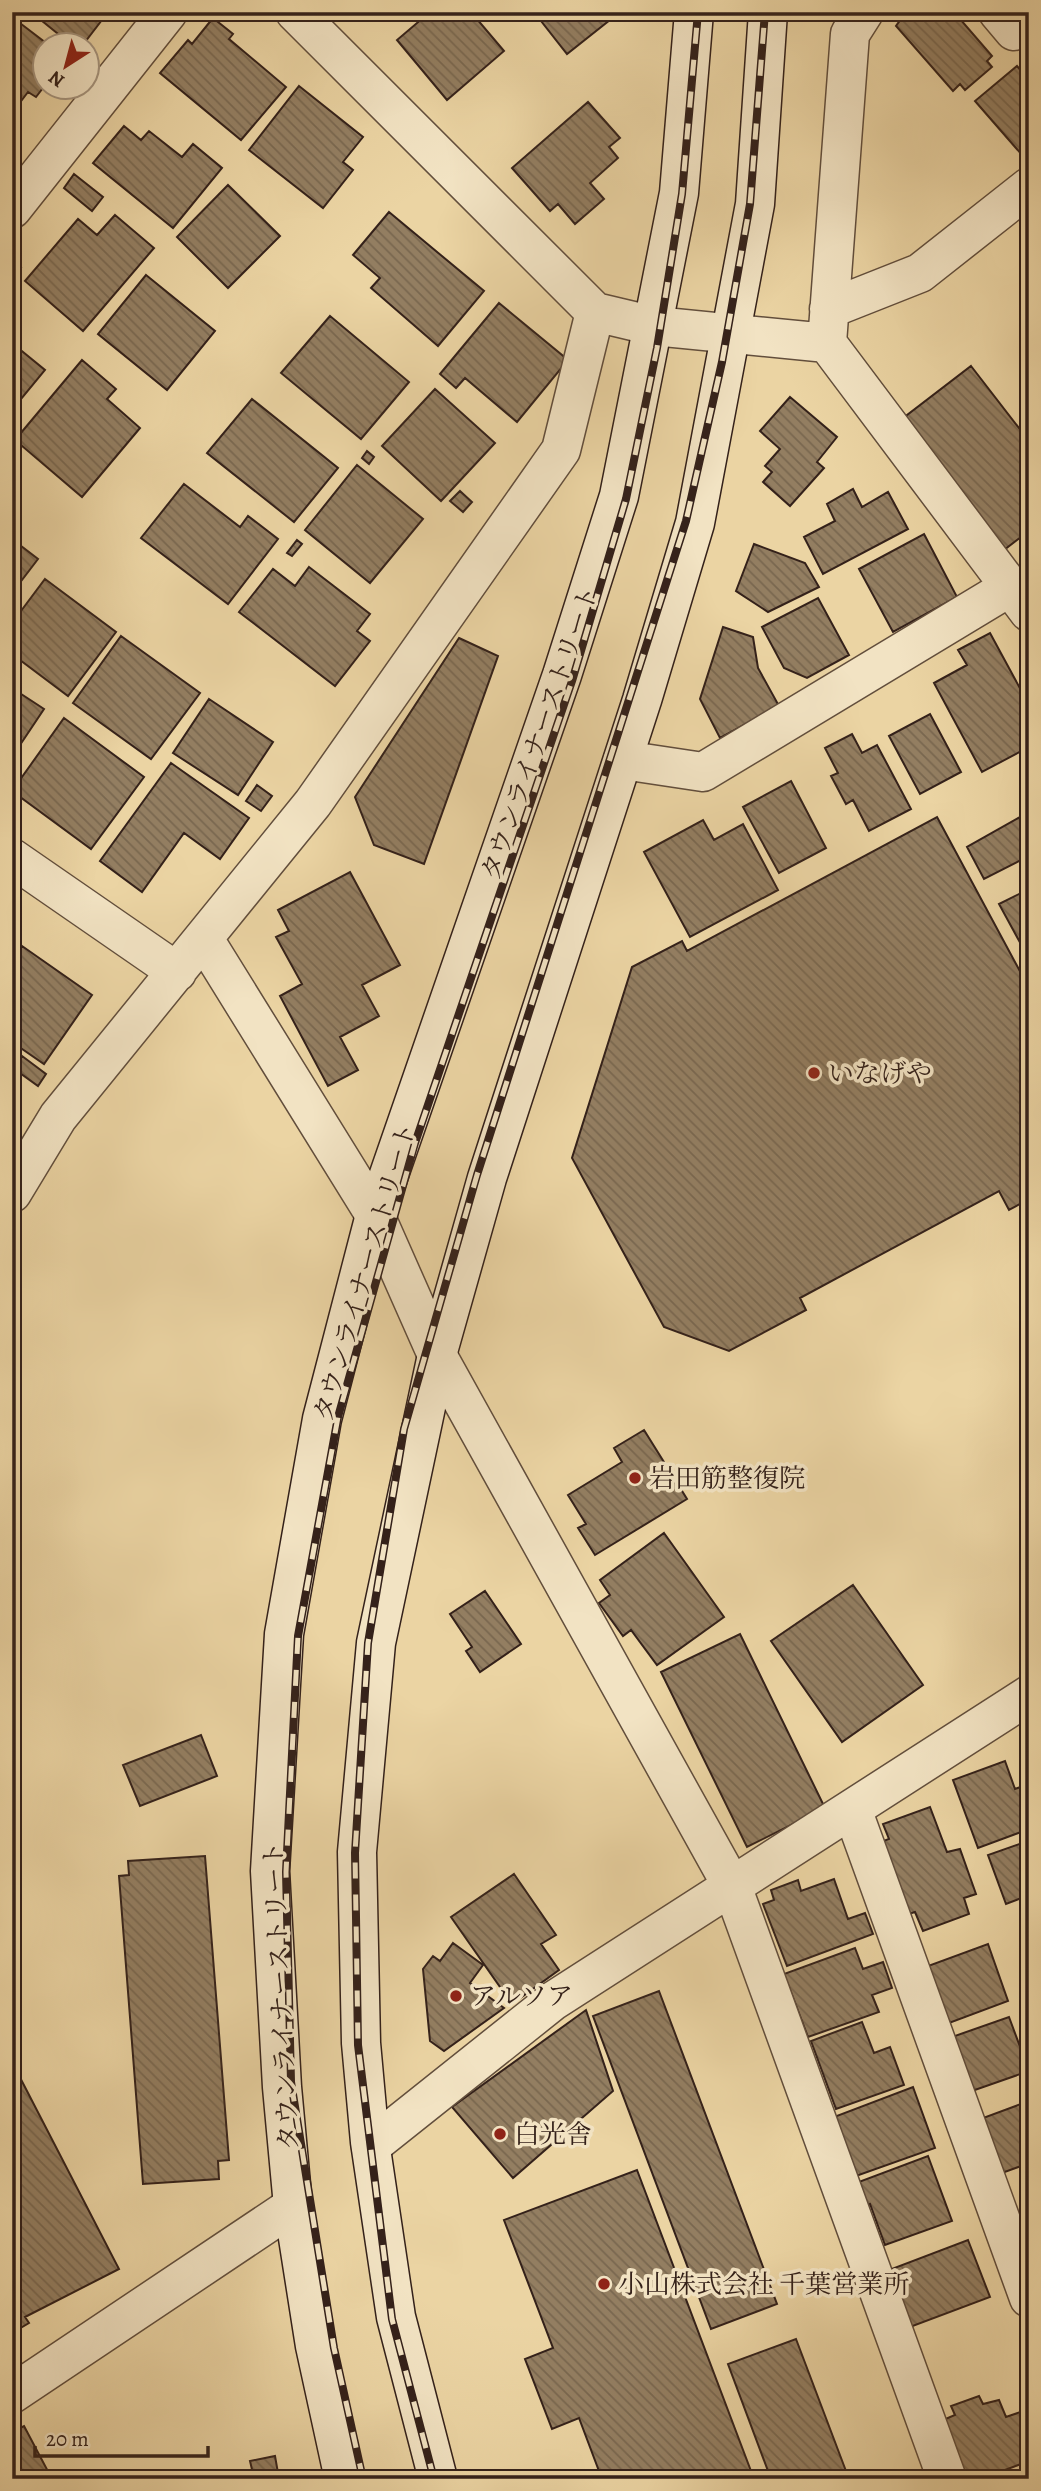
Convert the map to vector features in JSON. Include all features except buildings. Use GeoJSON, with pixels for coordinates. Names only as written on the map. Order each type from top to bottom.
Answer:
{"type":"FeatureCollection","features":[{"type":"Feature","properties":{"kind":"street"},"geometry":{"type":"LineString","coordinates":[[17,193],[168,12]]}},
{"type":"Feature","properties":{"kind":"street"},"geometry":{"type":"LineString","coordinates":[[295,12],[596,312],[654,326],[732,333],[828,326],[919,273],[1029,187]]}},
{"type":"Feature","properties":{"kind":"street","name":"タウンライナーストリート"},"geometry":{"type":"LineString","coordinates":[[344,2479],[315,2346],[293,2206],[282,2087],[270,1871],[284,1634],[323,1419],[375,1215],[562,675],[619,496],[679,193],[694,12]]}},
{"type":"Feature","properties":{"kind":"street"},"geometry":{"type":"LineString","coordinates":[[438,2479],[396,2317],[371,2146],[361,2043],[358,1839],[376,1643],[437,1356],[487,1178],[623,760],[695,523],[755,204],[768,12]]}},
{"type":"Feature","properties":{"kind":"street"},"geometry":{"type":"LineString","coordinates":[[623,760],[703,772],[1019,600],[828,326],[850,34],[864,12]]}},
{"type":"Feature","properties":{"kind":"street"},"geometry":{"type":"LineString","coordinates":[[12,1193],[58,1117],[313,803],[561,450],[596,312]]}},
{"type":"Feature","properties":{"kind":"street"},"geometry":{"type":"LineString","coordinates":[[12,858],[177,972]]}},
{"type":"Feature","properties":{"kind":"street"},"geometry":{"type":"LineString","coordinates":[[204,939],[375,1215],[437,1356],[732,1886],[947,2479]]}},
{"type":"Feature","properties":{"kind":"street"},"geometry":{"type":"LineString","coordinates":[[371,2146],[553,2001],[1029,1695]]}},
{"type":"Feature","properties":{"kind":"street"},"geometry":{"type":"LineString","coordinates":[[852,1809],[1029,2298]]}},
{"type":"Feature","properties":{"kind":"street"},"geometry":{"type":"LineString","coordinates":[[12,2395],[293,2206]]}},
{"type":"Feature","properties":{"kind":"railway"},"geometry":{"type":"LineString","coordinates":[[363,2479],[334,2348],[291,2082],[286,1872],[298,1636],[338,1417],[415,1143],[572,681],[626,499],[657,348],[682,194],[698,12]]}},
{"type":"Feature","properties":{"kind":"railway"},"geometry":{"type":"LineString","coordinates":[[434,2479],[392,2319],[358,2045],[355,1853],[368,1643],[404,1429],[477,1175],[686,521],[722,362],[750,204],[765,12]]}},
{"type":"Feature","properties":{"kind":"place","name":"いなげや"},"geometry":{"type":"Point","coordinates":[814,1073]}},
{"type":"Feature","properties":{"kind":"place","name":"岩田筋整復院"},"geometry":{"type":"Point","coordinates":[635,1478]}},
{"type":"Feature","properties":{"kind":"place","name":"アルソア"},"geometry":{"type":"Point","coordinates":[456,1996]}},
{"type":"Feature","properties":{"kind":"place","name":"白光舎"},"geometry":{"type":"Point","coordinates":[500,2134]}},
{"type":"Feature","properties":{"kind":"place","name":"小山株式会社 千葉営業所"},"geometry":{"type":"Point","coordinates":[604,2284]}}]}
